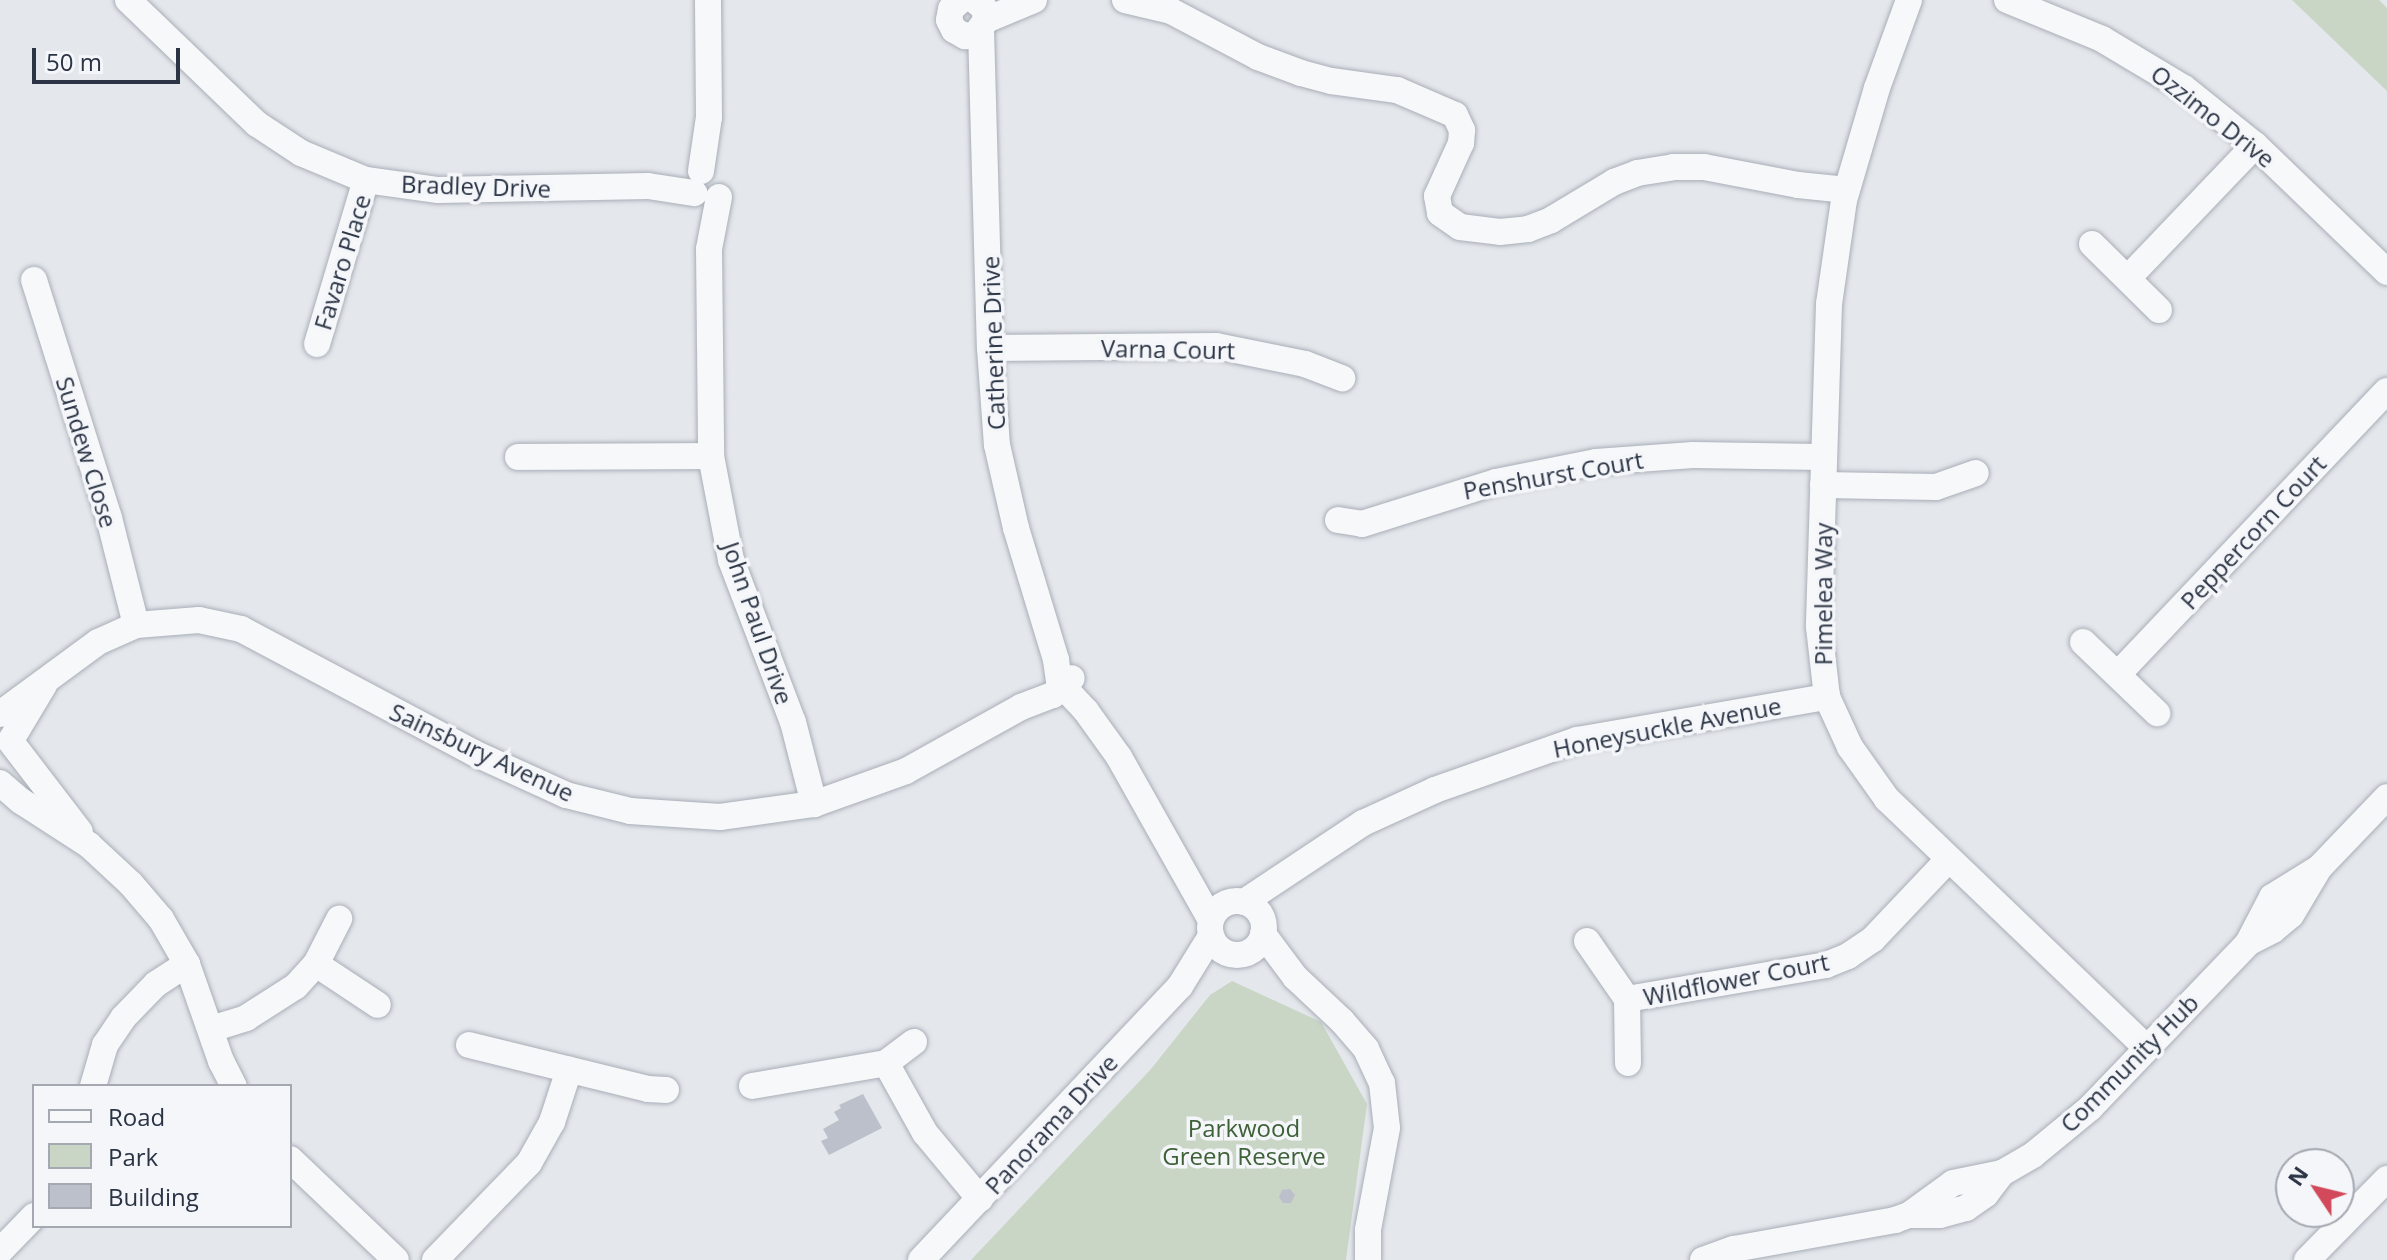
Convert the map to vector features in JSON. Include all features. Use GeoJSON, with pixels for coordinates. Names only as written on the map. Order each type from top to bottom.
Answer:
{"type":"FeatureCollection","features":[{"type":"Feature","properties":{"kind":"street","name":"Bradley Drive"},"geometry":{"type":"LineString","coordinates":[[128,0],[257,124],[301,153],[366,180],[438,190],[705,185]]}},
{"type":"Feature","properties":{"kind":"street","name":"John Paul Drive"},"geometry":{"type":"LineString","coordinates":[[708,0],[709,117],[705,185],[709,249],[711,456],[731,560],[793,722],[814,804]]}},
{"type":"Feature","properties":{"kind":"street"},"geometry":{"type":"LineString","coordinates":[[969,12],[1032,0]]}},
{"type":"Feature","properties":{"kind":"street"},"geometry":{"type":"LineString","coordinates":[[1125,0],[1171,11],[1258,57],[1301,73],[1397,90],[1455,115],[1462,130],[1461,143],[1437,196],[1440,213],[1460,227],[1500,232],[1528,229],[1551,220],[1614,182],[1637,173],[1673,167],[1704,167],[1845,195]]}},
{"type":"Feature","properties":{"kind":"street","name":"Pimelea Way"},"geometry":{"type":"LineString","coordinates":[[1923,0],[1906,12],[1877,88],[1845,195],[1829,304],[1821,457],[1819,627],[1827,697],[1850,747],[1876,786],[2147,1048]]}},
{"type":"Feature","properties":{"kind":"street","name":"Ozzimo Drive"},"geometry":{"type":"LineString","coordinates":[[2009,0],[2102,39],[2184,88],[2255,145],[2387,272]]}},
{"type":"Feature","properties":{"kind":"street","name":"Catherine Drive"},"geometry":{"type":"LineString","coordinates":[[969,12],[982,83],[987,143],[990,348],[997,445],[1016,528],[1065,683]]}},
{"type":"Feature","properties":{"kind":"street"},"geometry":{"type":"LineString","coordinates":[[2128,278],[2255,145]]}},
{"type":"Feature","properties":{"kind":"street","name":"Favaro Place"},"geometry":{"type":"LineString","coordinates":[[317,344],[366,180]]}},
{"type":"Feature","properties":{"kind":"street"},"geometry":{"type":"LineString","coordinates":[[2092,244],[2159,310]]}},
{"type":"Feature","properties":{"kind":"street","name":"Sundew Close"},"geometry":{"type":"LineString","coordinates":[[34,280],[109,518],[136,625]]}},
{"type":"Feature","properties":{"kind":"street","name":"Varna Court"},"geometry":{"type":"LineString","coordinates":[[990,348],[1216,346],[1305,364],[1342,378]]}},
{"type":"Feature","properties":{"kind":"street","name":"Peppercorn Court"},"geometry":{"type":"LineString","coordinates":[[2118,674],[2387,391]]}},
{"type":"Feature","properties":{"kind":"street","name":"Penshurst Court"},"geometry":{"type":"LineString","coordinates":[[1338,520],[1362,524],[1469,489],[1596,462],[1693,455],[1821,457]]}},
{"type":"Feature","properties":{"kind":"street"},"geometry":{"type":"LineString","coordinates":[[518,457],[711,456]]}},
{"type":"Feature","properties":{"kind":"street"},"geometry":{"type":"LineString","coordinates":[[1823,485],[1936,487],[1976,473]]}},
{"type":"Feature","properties":{"kind":"street","name":"Sainsbury Avenue"},"geometry":{"type":"LineString","coordinates":[[0,714],[49,675],[98,642],[136,625],[199,620],[241,629],[474,753],[566,795],[630,811],[720,817],[814,804],[906,771],[1065,683]]}},
{"type":"Feature","properties":{"kind":"street"},"geometry":{"type":"LineString","coordinates":[[2083,642],[2157,713]]}},
{"type":"Feature","properties":{"kind":"street","name":"Sainsbury Avenue"},"geometry":{"type":"LineString","coordinates":[[0,768],[8,758],[7,735],[25,722],[49,675]]}},
{"type":"Feature","properties":{"kind":"street"},"geometry":{"type":"LineString","coordinates":[[1065,683],[1119,757],[1224,941],[1295,977]]}},
{"type":"Feature","properties":{"kind":"street","name":"Honeysuckle Avenue"},"geometry":{"type":"LineString","coordinates":[[1251,914],[1294,869],[1363,823],[1435,790],[1577,740],[1827,697]]}},
{"type":"Feature","properties":{"kind":"street"},"geometry":{"type":"LineString","coordinates":[[7,735],[89,845],[146,900],[191,973],[233,1084]]}},
{"type":"Feature","properties":{"kind":"street"},"geometry":{"type":"LineString","coordinates":[[0,783],[21,801],[89,845]]}},
{"type":"Feature","properties":{"kind":"street","name":"Community Hub"},"geometry":{"type":"LineString","coordinates":[[1703,1260],[1909,1215],[1940,1215],[1966,1208],[1986,1194],[2002,1173],[2033,1155],[2090,1108],[2248,943],[2273,930],[2291,915],[2319,868],[2387,797]]}},
{"type":"Feature","properties":{"kind":"street","name":"Wildflower Court"},"geometry":{"type":"LineString","coordinates":[[1627,999],[1826,965],[1848,956],[1873,939],[1949,859]]}},
{"type":"Feature","properties":{"kind":"street"},"geometry":{"type":"LineString","coordinates":[[1181,864],[1251,914],[1295,977],[1358,1039],[1382,1083],[1387,1128],[1368,1230],[1368,1260]]}},
{"type":"Feature","properties":{"kind":"street"},"geometry":{"type":"LineString","coordinates":[[1224,941],[1221,907],[1251,914]]}},
{"type":"Feature","properties":{"kind":"street"},"geometry":{"type":"LineString","coordinates":[[1224,941],[1253,950],[1251,914]]}},
{"type":"Feature","properties":{"kind":"street"},"geometry":{"type":"LineString","coordinates":[[211,1029],[272,1005],[316,964],[339,919]]}},
{"type":"Feature","properties":{"kind":"street","name":"Panorama Drive"},"geometry":{"type":"LineString","coordinates":[[921,1260],[1224,941]]}},
{"type":"Feature","properties":{"kind":"street","name":"Wildflower Court"},"geometry":{"type":"LineString","coordinates":[[1587,941],[1627,999],[1628,1063]]}},
{"type":"Feature","properties":{"kind":"street"},"geometry":{"type":"LineString","coordinates":[[316,964],[378,1005]]}},
{"type":"Feature","properties":{"kind":"street"},"geometry":{"type":"LineString","coordinates":[[94,1084],[105,1045],[132,1009],[156,984],[191,973]]}},
{"type":"Feature","properties":{"kind":"street"},"geometry":{"type":"LineString","coordinates":[[752,1086],[886,1063],[914,1042]]}},
{"type":"Feature","properties":{"kind":"street"},"geometry":{"type":"LineString","coordinates":[[469,1045],[666,1090]]}},
{"type":"Feature","properties":{"kind":"street"},"geometry":{"type":"LineString","coordinates":[[886,1063],[925,1133],[980,1199]]}},
{"type":"Feature","properties":{"kind":"street"},"geometry":{"type":"LineString","coordinates":[[435,1260],[529,1163],[552,1122],[569,1070]]}},
{"type":"Feature","properties":{"kind":"street"},"geometry":{"type":"LineString","coordinates":[[292,1161],[385,1256]]}},
{"type":"Feature","properties":{"kind":"street"},"geometry":{"type":"LineString","coordinates":[[2307,1260],[2387,1179]]}},
{"type":"Feature","properties":{"kind":"street"},"geometry":{"type":"LineString","coordinates":[[0,1251],[32,1218]]}},
{"type":"Feature","properties":{"kind":"green space"},"geometry":{"type":"Polygon","coordinates":[[[2292,0],[2379,0],[2387,8],[2387,91],[2292,0]]]}},
{"type":"Feature","properties":{"kind":"green space","name":"Parkwood Green Reserve"},"geometry":{"type":"Polygon","coordinates":[[[1232,981],[1321,1022],[1367,1104],[1346,1260],[971,1260],[1151,1069],[1210,995],[1232,981]]]}},
{"type":"Feature","properties":{"kind":"building"},"geometry":{"type":"Polygon","coordinates":[[[863,1094],[882,1128],[829,1155],[821,1141],[828,1138],[823,1129],[839,1120],[834,1112],[841,1108],[839,1105],[863,1094]]]}},
{"type":"Feature","properties":{"kind":"building"},"geometry":{"type":"Polygon","coordinates":[[[1290,1189],[1295,1195],[1291,1203],[1283,1203],[1279,1197],[1282,1190],[1290,1189]]]}}]}
